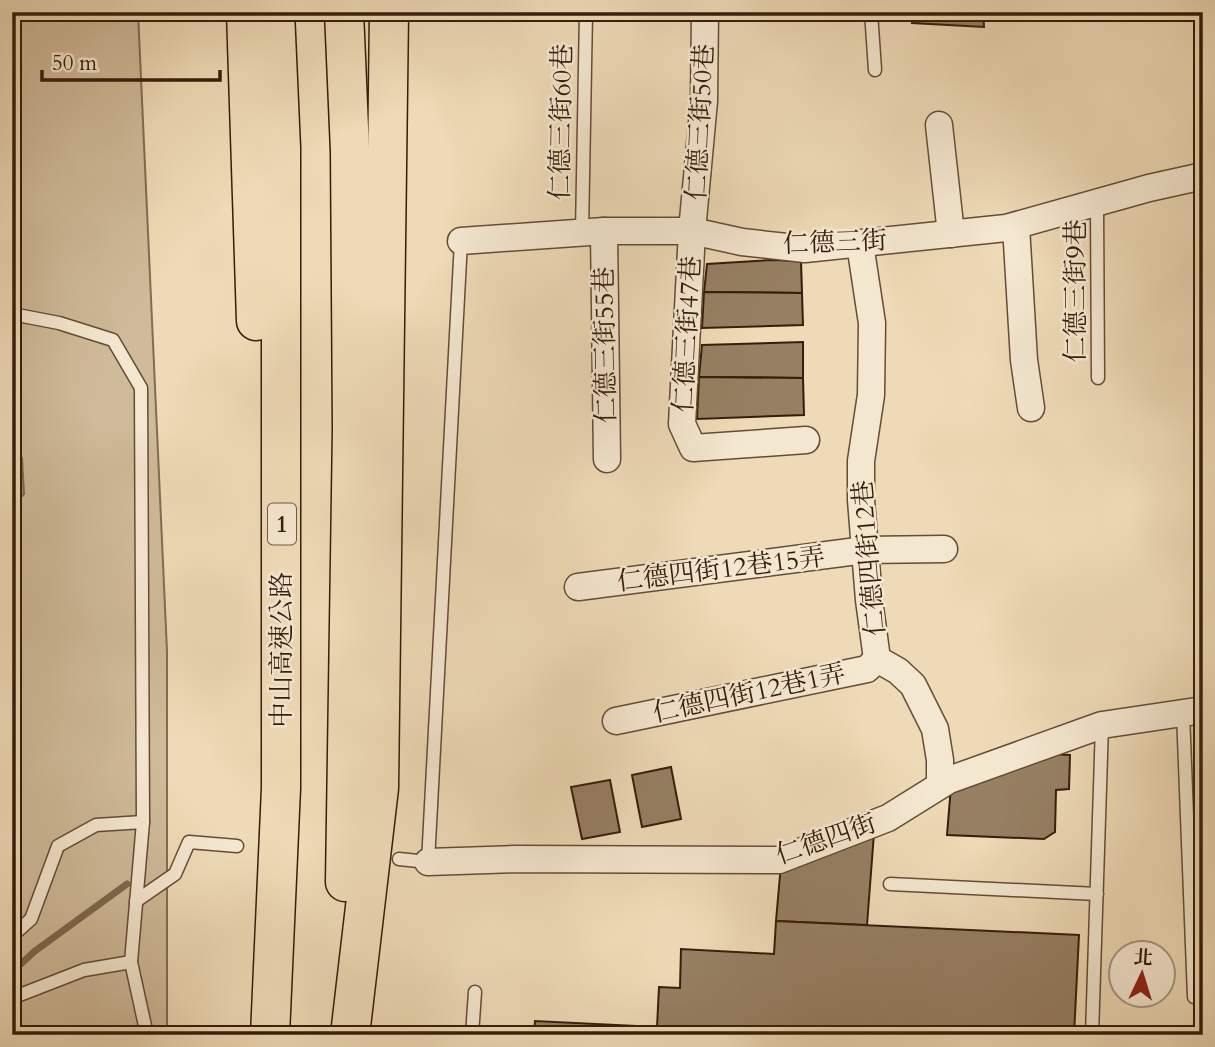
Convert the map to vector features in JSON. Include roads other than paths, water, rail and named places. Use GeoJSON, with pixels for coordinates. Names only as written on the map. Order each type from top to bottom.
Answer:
{"type":"FeatureCollection","features":[{"type":"Feature","properties":{"kind":"highway"},"geometry":{"type":"LineString","coordinates":[[246,12],[259,436],[261,617],[281,788]]}},
{"type":"Feature","properties":{"kind":"highway","name":"中山高速公路"},"geometry":{"type":"LineString","coordinates":[[270,1035],[281,788],[281,162],[275,12]]}},
{"type":"Feature","properties":{"kind":"highway"},"geometry":{"type":"LineString","coordinates":[[339,1035],[348,790],[352,429],[350,151],[344,12]]}},
{"type":"Feature","properties":{"kind":"highway"},"geometry":{"type":"LineString","coordinates":[[350,1035],[379,788],[389,12]]}},
{"type":"Feature","properties":{"kind":"street","name":"仁德三街50巷"},"geometry":{"type":"LineString","coordinates":[[692,231],[704,101],[705,12]]}},
{"type":"Feature","properties":{"kind":"street"},"geometry":{"type":"LineString","coordinates":[[939,125],[951,234]]}},
{"type":"Feature","properties":{"kind":"street","name":"仁德三街"},"geometry":{"type":"LineString","coordinates":[[461,241],[593,231],[692,231],[742,242],[805,249],[1016,226],[1097,202],[1203,176]]}},
{"type":"Feature","properties":{"kind":"street"},"geometry":{"type":"LineString","coordinates":[[1016,226],[1024,360],[1031,408]]}},
{"type":"Feature","properties":{"kind":"street","name":"仁德三街55巷"},"geometry":{"type":"LineString","coordinates":[[593,231],[607,459]]}},
{"type":"Feature","properties":{"kind":"street","name":"仁德三街47巷"},"geometry":{"type":"LineString","coordinates":[[692,231],[682,424],[693,448],[806,440]]}},
{"type":"Feature","properties":{"kind":"street","name":"仁德四街12巷"},"geometry":{"type":"LineString","coordinates":[[860,243],[872,323],[871,395],[861,461],[861,500],[877,659],[898,671],[913,685],[935,729],[940,760],[940,785]]}},
{"type":"Feature","properties":{"kind":"street","name":"仁德四街12巷15弄"},"geometry":{"type":"LineString","coordinates":[[578,587],[865,550],[944,549]]}},
{"type":"Feature","properties":{"kind":"street","name":"仁德四街12巷1弄"},"geometry":{"type":"LineString","coordinates":[[616,720],[867,669],[877,659]]}},
{"type":"Feature","properties":{"kind":"street","name":"仁德四街"},"geometry":{"type":"LineString","coordinates":[[428,862],[515,859],[779,860],[888,818],[949,779],[1102,725],[1193,711]]}},
{"type":"Feature","properties":{"kind":"lane","name":"仁德三街60巷"},"geometry":{"type":"LineString","coordinates":[[586,12],[593,231]]}},
{"type":"Feature","properties":{"kind":"lane"},"geometry":{"type":"LineString","coordinates":[[870,12],[875,70]]}},
{"type":"Feature","properties":{"kind":"lane","name":"仁德三街9巷"},"geometry":{"type":"LineString","coordinates":[[1097,202],[1098,378]]}},
{"type":"Feature","properties":{"kind":"lane"},"geometry":{"type":"LineString","coordinates":[[399,859],[428,862],[461,241]]}},
{"type":"Feature","properties":{"kind":"lane"},"geometry":{"type":"LineString","coordinates":[[12,314],[59,323],[113,340],[141,388],[143,822],[131,962],[147,1035]]}},
{"type":"Feature","properties":{"kind":"lane"},"geometry":{"type":"LineString","coordinates":[[1193,711],[1194,997]]}},
{"type":"Feature","properties":{"kind":"lane"},"geometry":{"type":"LineString","coordinates":[[1092,1035],[1102,725]]}},
{"type":"Feature","properties":{"kind":"lane"},"geometry":{"type":"LineString","coordinates":[[12,936],[31,919],[58,846],[96,825],[143,822]]}},
{"type":"Feature","properties":{"kind":"lane"},"geometry":{"type":"LineString","coordinates":[[136,901],[175,874],[189,842],[237,846]]}},
{"type":"Feature","properties":{"kind":"lane"},"geometry":{"type":"LineString","coordinates":[[890,884],[1097,894]]}},
{"type":"Feature","properties":{"kind":"lane"},"geometry":{"type":"LineString","coordinates":[[12,998],[84,971],[131,962]]}},
{"type":"Feature","properties":{"kind":"lane"},"geometry":{"type":"LineString","coordinates":[[472,1035],[475,992]]}},
{"type":"Feature","properties":{"kind":"waterway"},"geometry":{"type":"LineString","coordinates":[[12,972],[35,951],[127,884]]}}]}
